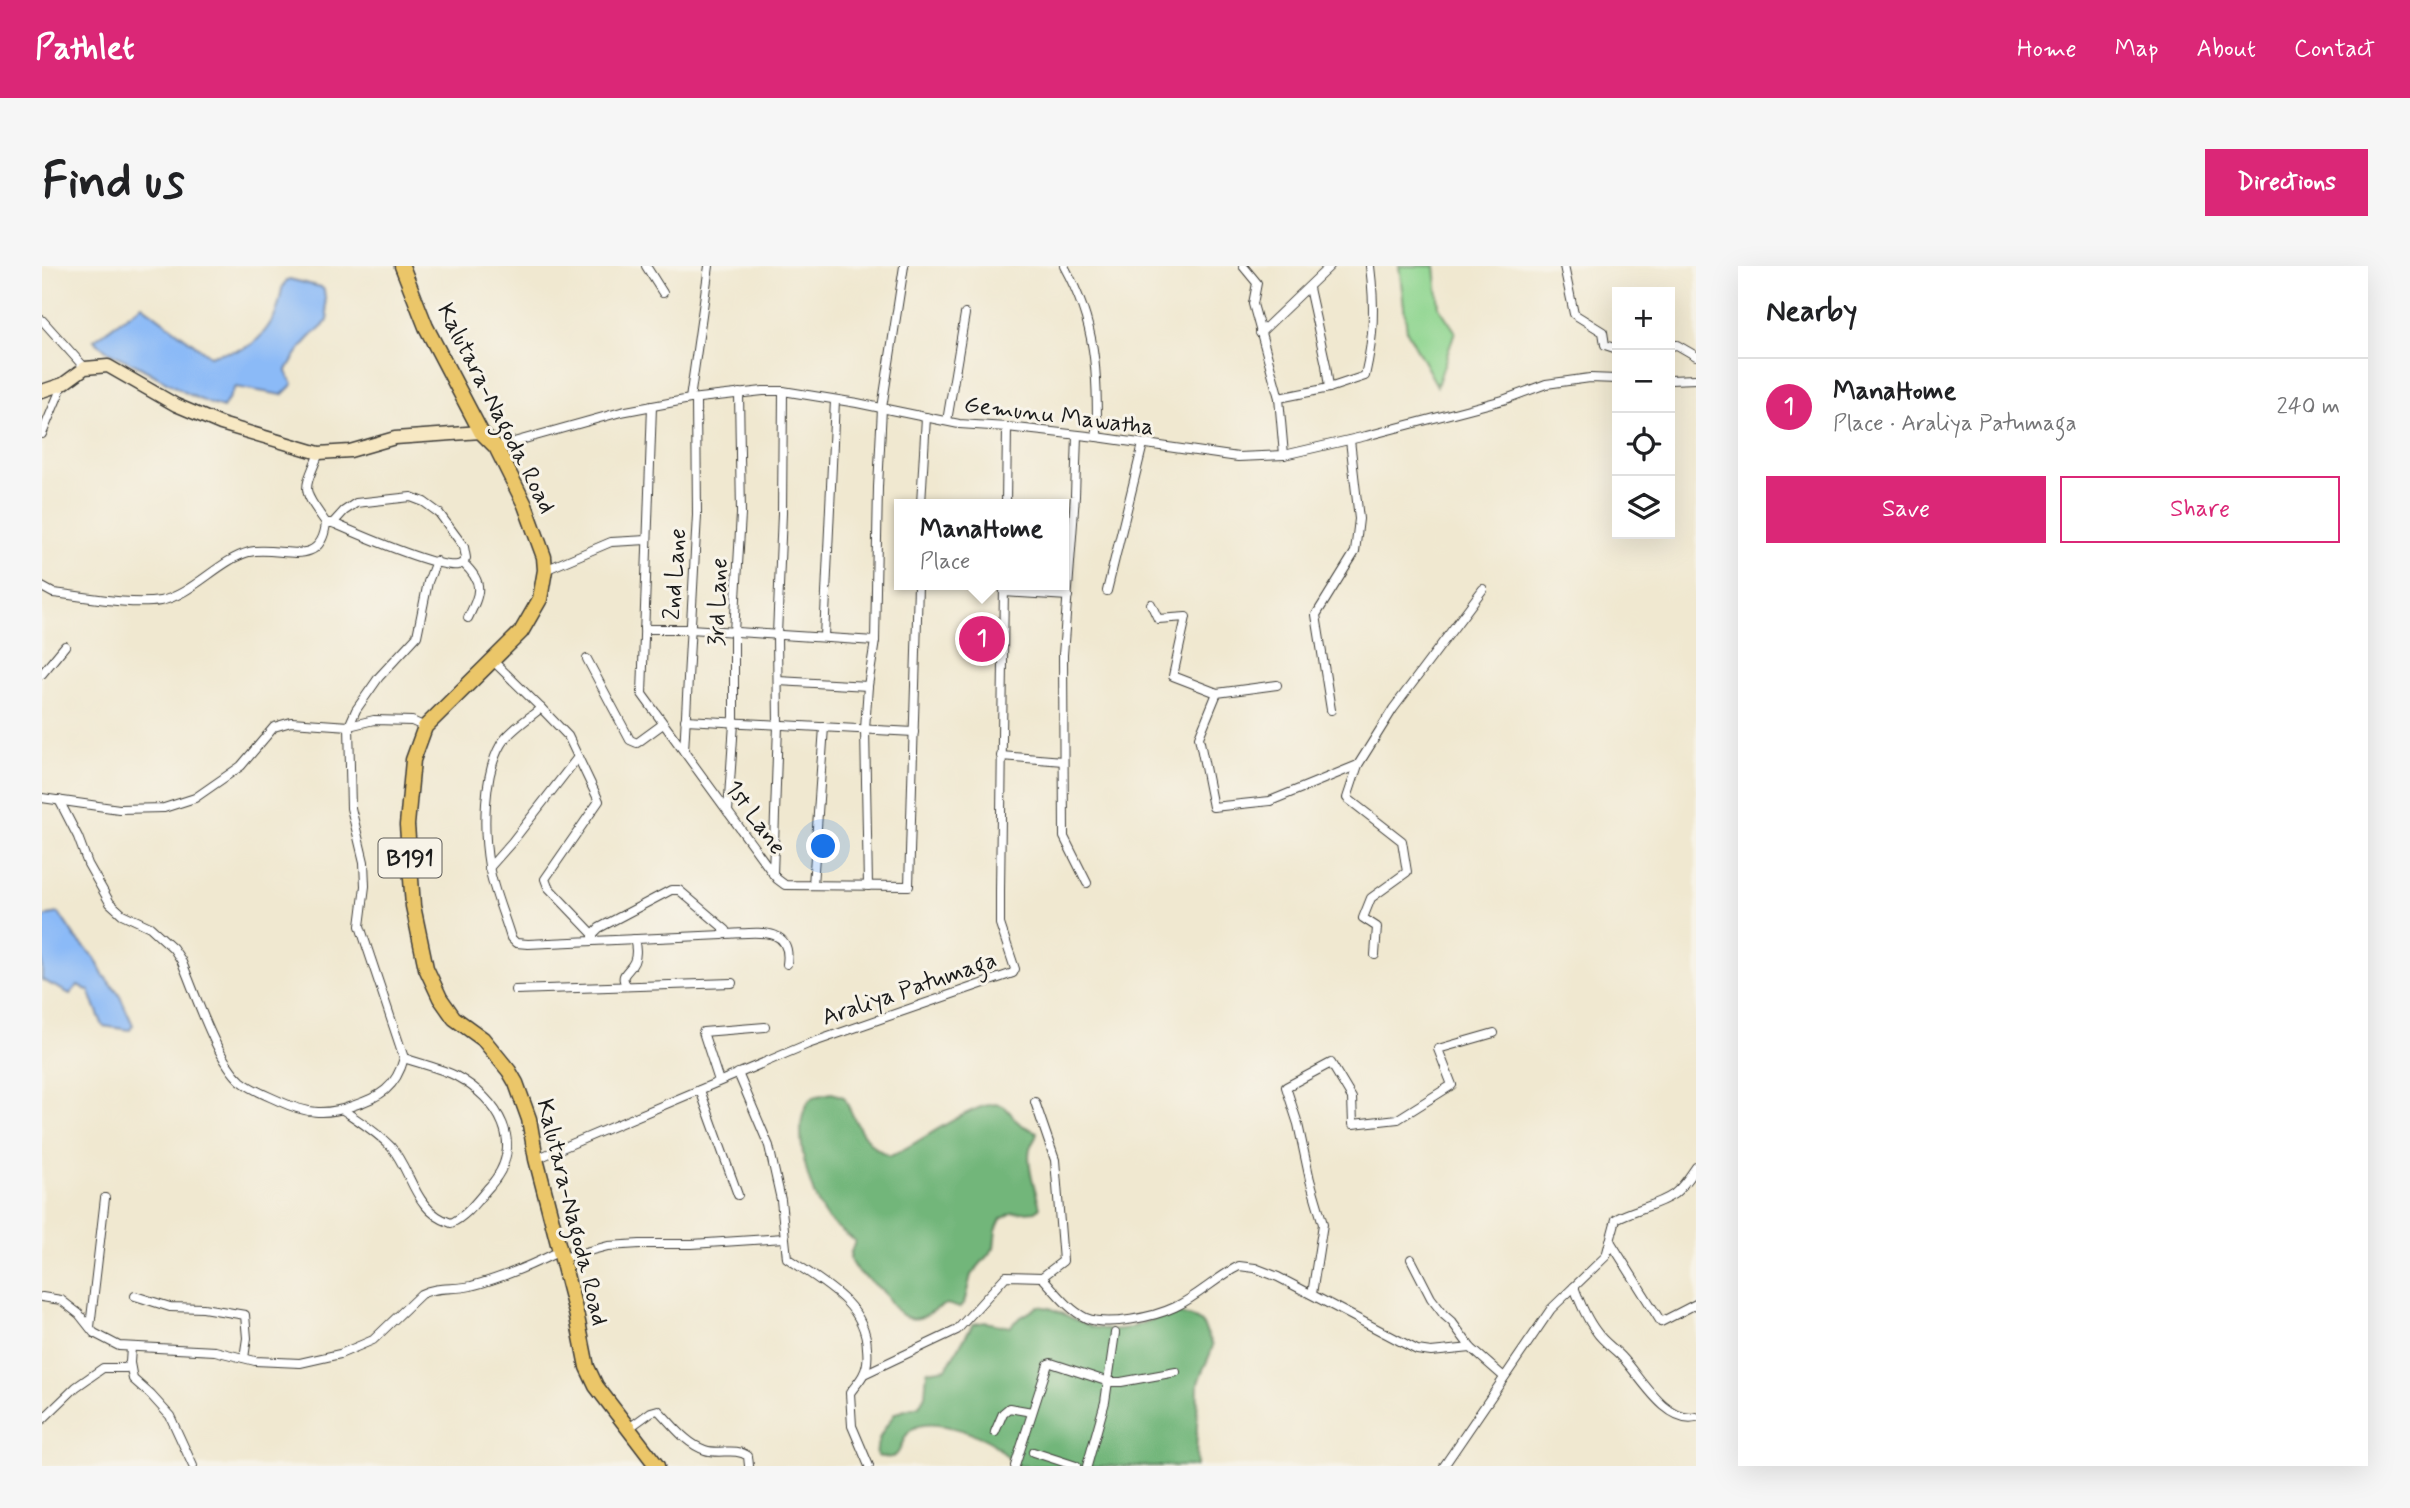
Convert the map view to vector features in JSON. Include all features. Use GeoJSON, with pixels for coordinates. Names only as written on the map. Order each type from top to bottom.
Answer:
{"type":"FeatureCollection","features":[{"type":"Feature","properties":{"kind":"main road","name":"Kalutara-Nagoda Road"},"geometry":{"type":"LineString","coordinates":[[402,266],[426,327],[481,432],[496,447],[525,505],[544,556],[545,570],[540,599],[521,632],[425,727],[413,760],[407,825],[413,906],[426,968],[440,998],[454,1018],[482,1039],[516,1083],[529,1119],[536,1159],[587,1367],[596,1386],[657,1466]]}},
{"type":"Feature","properties":{"kind":"street"},"geometry":{"type":"LineString","coordinates":[[646,266],[663,293]]}},
{"type":"Feature","properties":{"kind":"street","name":"2nd Lane"},"geometry":{"type":"LineString","coordinates":[[684,751],[697,514],[693,399],[709,266]]}},
{"type":"Feature","properties":{"kind":"street"},"geometry":{"type":"LineString","coordinates":[[868,886],[866,730],[868,686],[875,641],[882,408],[904,266]]}},
{"type":"Feature","properties":{"kind":"street"},"geometry":{"type":"LineString","coordinates":[[1064,266],[1091,329],[1097,386],[1097,437]]}},
{"type":"Feature","properties":{"kind":"street"},"geometry":{"type":"LineString","coordinates":[[1242,266],[1257,283],[1254,304],[1279,398],[1284,455]]}},
{"type":"Feature","properties":{"kind":"street"},"geometry":{"type":"LineString","coordinates":[[1260,333],[1330,266]]}},
{"type":"Feature","properties":{"kind":"street"},"geometry":{"type":"LineString","coordinates":[[1279,398],[1329,388],[1365,376],[1373,341],[1374,296],[1370,266]]}},
{"type":"Feature","properties":{"kind":"street"},"geometry":{"type":"LineString","coordinates":[[1564,266],[1574,314],[1603,332],[1605,345],[1612,347]]}},
{"type":"Feature","properties":{"kind":"street"},"geometry":{"type":"LineString","coordinates":[[1308,288],[1329,388]]}},
{"type":"Feature","properties":{"kind":"street"},"geometry":{"type":"LineString","coordinates":[[947,421],[965,314]]}},
{"type":"Feature","properties":{"kind":"street"},"geometry":{"type":"LineString","coordinates":[[42,320],[85,369]]}},
{"type":"Feature","properties":{"kind":"street"},"geometry":{"type":"LineString","coordinates":[[1675,345],[1696,356]]}},
{"type":"Feature","properties":{"kind":"street"},"geometry":{"type":"LineString","coordinates":[[42,391],[63,384],[85,369],[108,366],[176,405],[210,419],[319,453],[351,451],[395,438],[481,432]]}},
{"type":"Feature","properties":{"kind":"street","name":"Gemunu Mawatha"},"geometry":{"type":"LineString","coordinates":[[496,447],[621,412],[739,393],[783,391],[947,421],[1097,437],[1238,457],[1284,455],[1503,400],[1546,384],[1590,378],[1612,379]]}},
{"type":"Feature","properties":{"kind":"street"},"geometry":{"type":"LineString","coordinates":[[1675,380],[1696,379]]}},
{"type":"Feature","properties":{"kind":"street"},"geometry":{"type":"LineString","coordinates":[[42,434],[63,384]]}},
{"type":"Feature","properties":{"kind":"street"},"geometry":{"type":"LineString","coordinates":[[774,874],[783,391]]}},
{"type":"Feature","properties":{"kind":"street","name":"3rd Lane"},"geometry":{"type":"LineString","coordinates":[[728,812],[734,723],[734,632],[741,514],[739,393]]}},
{"type":"Feature","properties":{"kind":"street"},"geometry":{"type":"LineString","coordinates":[[824,637],[835,400]]}},
{"type":"Feature","properties":{"kind":"street","name":"1st Lane"},"geometry":{"type":"LineString","coordinates":[[652,406],[642,694],[774,874],[785,885],[909,886],[918,590]]}},
{"type":"Feature","properties":{"kind":"street"},"geometry":{"type":"LineString","coordinates":[[921,499],[926,417]]}},
{"type":"Feature","properties":{"kind":"street"},"geometry":{"type":"LineString","coordinates":[[1006,499],[1007,427]]}},
{"type":"Feature","properties":{"kind":"street"},"geometry":{"type":"LineString","coordinates":[[1069,584],[1076,496],[1077,435]]}},
{"type":"Feature","properties":{"kind":"street"},"geometry":{"type":"LineString","coordinates":[[1331,710],[1316,615],[1354,552],[1359,519],[1350,440]]}},
{"type":"Feature","properties":{"kind":"street"},"geometry":{"type":"LineString","coordinates":[[1107,591],[1143,444]]}},
{"type":"Feature","properties":{"kind":"street"},"geometry":{"type":"LineString","coordinates":[[42,587],[53,593],[145,603],[162,601],[181,592],[236,556],[252,551],[305,552],[319,546],[329,523],[356,503],[411,497],[424,502],[439,513],[464,547],[466,558],[463,563],[456,565],[436,561],[390,547],[329,523],[307,496],[306,488],[319,453]]}},
{"type":"Feature","properties":{"kind":"street"},"geometry":{"type":"LineString","coordinates":[[545,570],[611,542],[647,540]]}},
{"type":"Feature","properties":{"kind":"street"},"geometry":{"type":"LineString","coordinates":[[59,800],[88,864],[110,903],[122,914],[150,927],[173,947],[225,1062],[240,1080],[256,1090],[312,1113],[343,1110],[389,1089],[401,1070],[404,1058],[360,926],[365,874],[351,808],[349,726],[356,710],[379,677],[417,636],[428,582],[436,561]]}},
{"type":"Feature","properties":{"kind":"street"},"geometry":{"type":"LineString","coordinates":[[463,563],[474,573],[480,585],[468,618]]}},
{"type":"Feature","properties":{"kind":"street"},"geometry":{"type":"LineString","coordinates":[[1375,955],[1377,927],[1363,918],[1371,898],[1407,872],[1402,841],[1347,798],[1358,765],[1393,709],[1482,589]]}},
{"type":"Feature","properties":{"kind":"street","name":"Araliya Patumaga"},"geometry":{"type":"LineString","coordinates":[[536,1159],[808,1044],[1013,973],[1015,969],[1000,924],[1004,590]]}},
{"type":"Feature","properties":{"kind":"street"},"geometry":{"type":"LineString","coordinates":[[1013,590],[1068,596]]}},
{"type":"Feature","properties":{"kind":"street"},"geometry":{"type":"LineString","coordinates":[[1068,590],[1063,655],[1063,837],[1087,883]]}},
{"type":"Feature","properties":{"kind":"street"},"geometry":{"type":"LineString","coordinates":[[1151,604],[1158,619],[1186,617],[1173,676],[1217,693],[1277,685]]}},
{"type":"Feature","properties":{"kind":"street"},"geometry":{"type":"LineString","coordinates":[[644,629],[690,629],[875,641]]}},
{"type":"Feature","properties":{"kind":"street"},"geometry":{"type":"LineString","coordinates":[[42,674],[65,646]]}},
{"type":"Feature","properties":{"kind":"street"},"geometry":{"type":"LineString","coordinates":[[587,659],[630,740],[637,743],[663,724]]}},
{"type":"Feature","properties":{"kind":"street"},"geometry":{"type":"LineString","coordinates":[[492,660],[568,736],[599,801],[545,879],[548,887],[593,937]]}},
{"type":"Feature","properties":{"kind":"street"},"geometry":{"type":"LineString","coordinates":[[778,681],[868,686]]}},
{"type":"Feature","properties":{"kind":"street"},"geometry":{"type":"LineString","coordinates":[[1217,693],[1199,737],[1213,807],[1270,801],[1358,765]]}},
{"type":"Feature","properties":{"kind":"street"},"geometry":{"type":"LineString","coordinates":[[541,708],[504,741],[494,762],[487,793],[489,868],[511,938],[516,943],[593,937],[635,939],[773,933],[782,939],[788,955],[787,964]]}},
{"type":"Feature","properties":{"kind":"street"},"geometry":{"type":"LineString","coordinates":[[42,798],[120,809],[164,808],[195,798],[241,766],[274,727],[291,722],[349,726],[374,720],[412,721],[425,727]]}},
{"type":"Feature","properties":{"kind":"street"},"geometry":{"type":"LineString","coordinates":[[685,720],[914,732]]}},
{"type":"Feature","properties":{"kind":"street"},"geometry":{"type":"LineString","coordinates":[[813,885],[824,727]]}},
{"type":"Feature","properties":{"kind":"street"},"geometry":{"type":"LineString","coordinates":[[1001,756],[1063,761]]}},
{"type":"Feature","properties":{"kind":"street"},"geometry":{"type":"LineString","coordinates":[[489,868],[578,757]]}},
{"type":"Feature","properties":{"kind":"street"},"geometry":{"type":"LineString","coordinates":[[593,937],[599,928],[671,890],[679,890],[724,926],[725,934]]}},
{"type":"Feature","properties":{"kind":"street"},"geometry":{"type":"LineString","coordinates":[[627,986],[623,981],[624,975],[635,960],[635,939]]}},
{"type":"Feature","properties":{"kind":"street"},"geometry":{"type":"LineString","coordinates":[[515,990],[732,983]]}},
{"type":"Feature","properties":{"kind":"street"},"geometry":{"type":"LineString","coordinates":[[719,1081],[703,1032],[765,1027]]}},
{"type":"Feature","properties":{"kind":"street"},"geometry":{"type":"LineString","coordinates":[[1312,1294],[1323,1224],[1286,1087],[1331,1063],[1352,1098],[1353,1124],[1398,1119],[1452,1085],[1438,1049],[1494,1033]]}},
{"type":"Feature","properties":{"kind":"street"},"geometry":{"type":"LineString","coordinates":[[343,1110],[393,1149],[414,1191],[431,1210],[451,1223],[461,1219],[496,1179],[506,1158],[504,1129],[497,1111],[487,1099],[455,1076],[404,1058]]}},
{"type":"Feature","properties":{"kind":"street"},"geometry":{"type":"LineString","coordinates":[[738,1073],[769,1146],[781,1200],[788,1258],[832,1289],[856,1312],[866,1332],[868,1358],[864,1374],[850,1392],[851,1416],[856,1438],[869,1466]]}},
{"type":"Feature","properties":{"kind":"street"},"geometry":{"type":"LineString","coordinates":[[700,1090],[738,1195]]}},
{"type":"Feature","properties":{"kind":"street"},"geometry":{"type":"LineString","coordinates":[[864,1374],[957,1330],[1006,1276],[1042,1278],[1063,1261],[1055,1160],[1035,1102]]}},
{"type":"Feature","properties":{"kind":"street"},"geometry":{"type":"LineString","coordinates":[[1444,1466],[1551,1309],[1606,1256],[1616,1219],[1674,1194],[1696,1167]]}},
{"type":"Feature","properties":{"kind":"street"},"geometry":{"type":"LineString","coordinates":[[90,1327],[105,1198]]}},
{"type":"Feature","properties":{"kind":"street"},"geometry":{"type":"LineString","coordinates":[[42,1297],[61,1300],[79,1314],[94,1333],[119,1346],[215,1351],[255,1361],[300,1363],[340,1354],[373,1340],[421,1294],[430,1290],[470,1286],[561,1254],[608,1246],[784,1238]]}},
{"type":"Feature","properties":{"kind":"street"},"geometry":{"type":"LineString","coordinates":[[1611,1241],[1661,1322],[1696,1304]]}},
{"type":"Feature","properties":{"kind":"street"},"geometry":{"type":"LineString","coordinates":[[1411,1259],[1431,1298],[1471,1348],[1504,1377]]}},
{"type":"Feature","properties":{"kind":"street"},"geometry":{"type":"LineString","coordinates":[[1042,1278],[1074,1311],[1086,1318],[1102,1322],[1139,1318],[1176,1307],[1239,1266],[1255,1268],[1312,1294],[1417,1350],[1431,1352],[1471,1348]]}},
{"type":"Feature","properties":{"kind":"street"},"geometry":{"type":"LineString","coordinates":[[1574,1287],[1584,1313],[1597,1334],[1624,1359],[1641,1381],[1671,1412],[1688,1419],[1696,1417]]}},
{"type":"Feature","properties":{"kind":"street"},"geometry":{"type":"LineString","coordinates":[[135,1296],[170,1307],[203,1308],[245,1315],[247,1338],[244,1358]]}},
{"type":"Feature","properties":{"kind":"street"},"geometry":{"type":"LineString","coordinates":[[1087,1466],[1110,1382],[1115,1333]]}},
{"type":"Feature","properties":{"kind":"street"},"geometry":{"type":"LineString","coordinates":[[131,1346],[132,1379],[170,1416],[193,1466]]}},
{"type":"Feature","properties":{"kind":"street"},"geometry":{"type":"LineString","coordinates":[[42,1420],[76,1387],[103,1368],[126,1368],[130,1363]]}},
{"type":"Feature","properties":{"kind":"street"},"geometry":{"type":"LineString","coordinates":[[1015,1466],[1046,1367],[1051,1363],[1110,1382],[1176,1372]]}},
{"type":"Feature","properties":{"kind":"street"},"geometry":{"type":"LineString","coordinates":[[995,1432],[1003,1413],[1009,1408],[1032,1412]]}},
{"type":"Feature","properties":{"kind":"street"},"geometry":{"type":"LineString","coordinates":[[629,1428],[651,1412],[659,1410],[692,1445],[719,1453],[742,1452],[748,1456],[749,1466]]}},
{"type":"Feature","properties":{"kind":"street"},"geometry":{"type":"LineString","coordinates":[[1033,1452],[1076,1466]]}},
{"type":"Feature","properties":{"kind":"green space"},"geometry":{"type":"Polygon","coordinates":[[[1399,266],[1435,266],[1439,307],[1455,331],[1437,386],[1407,331],[1399,266]]]}},
{"type":"Feature","properties":{"kind":"green space"},"geometry":{"type":"Polygon","coordinates":[[[832,1093],[844,1097],[867,1139],[890,1156],[964,1114],[993,1104],[1003,1106],[1020,1124],[1037,1132],[1030,1148],[1029,1162],[1040,1207],[1036,1211],[1012,1213],[1001,1219],[996,1230],[994,1248],[971,1275],[964,1304],[959,1308],[947,1304],[922,1317],[906,1317],[896,1310],[876,1285],[857,1271],[851,1262],[850,1254],[855,1241],[829,1220],[820,1207],[808,1177],[802,1144],[803,1113],[808,1102],[832,1093]]]}},
{"type":"Feature","properties":{"kind":"green space"},"geometry":{"type":"Polygon","coordinates":[[[1038,1306],[1050,1308],[1092,1327],[1111,1330],[1130,1328],[1173,1312],[1202,1323],[1213,1345],[1198,1384],[1196,1466],[1014,1466],[992,1443],[951,1427],[938,1425],[917,1427],[906,1436],[896,1455],[877,1456],[879,1439],[895,1413],[919,1406],[925,1395],[927,1371],[946,1368],[973,1324],[985,1322],[1010,1327],[1038,1306]]]}},
{"type":"Feature","properties":{"kind":"water"},"geometry":{"type":"Polygon","coordinates":[[[289,279],[324,290],[328,321],[295,357],[286,372],[293,384],[282,395],[235,387],[223,408],[189,394],[108,352],[94,340],[142,305],[210,356],[242,349],[252,344],[267,328],[275,315],[283,287],[289,279]]]}},
{"type":"Feature","properties":{"kind":"water"},"geometry":{"type":"Polygon","coordinates":[[[59,913],[75,937],[95,958],[104,976],[119,994],[133,1025],[130,1030],[103,1026],[89,991],[78,985],[70,994],[42,980],[42,919],[59,913]]]}},
{"type":"Feature","properties":{"kind":"place","name":"ManaHome"},"geometry":{"type":"Point","coordinates":[982,639]}}]}
